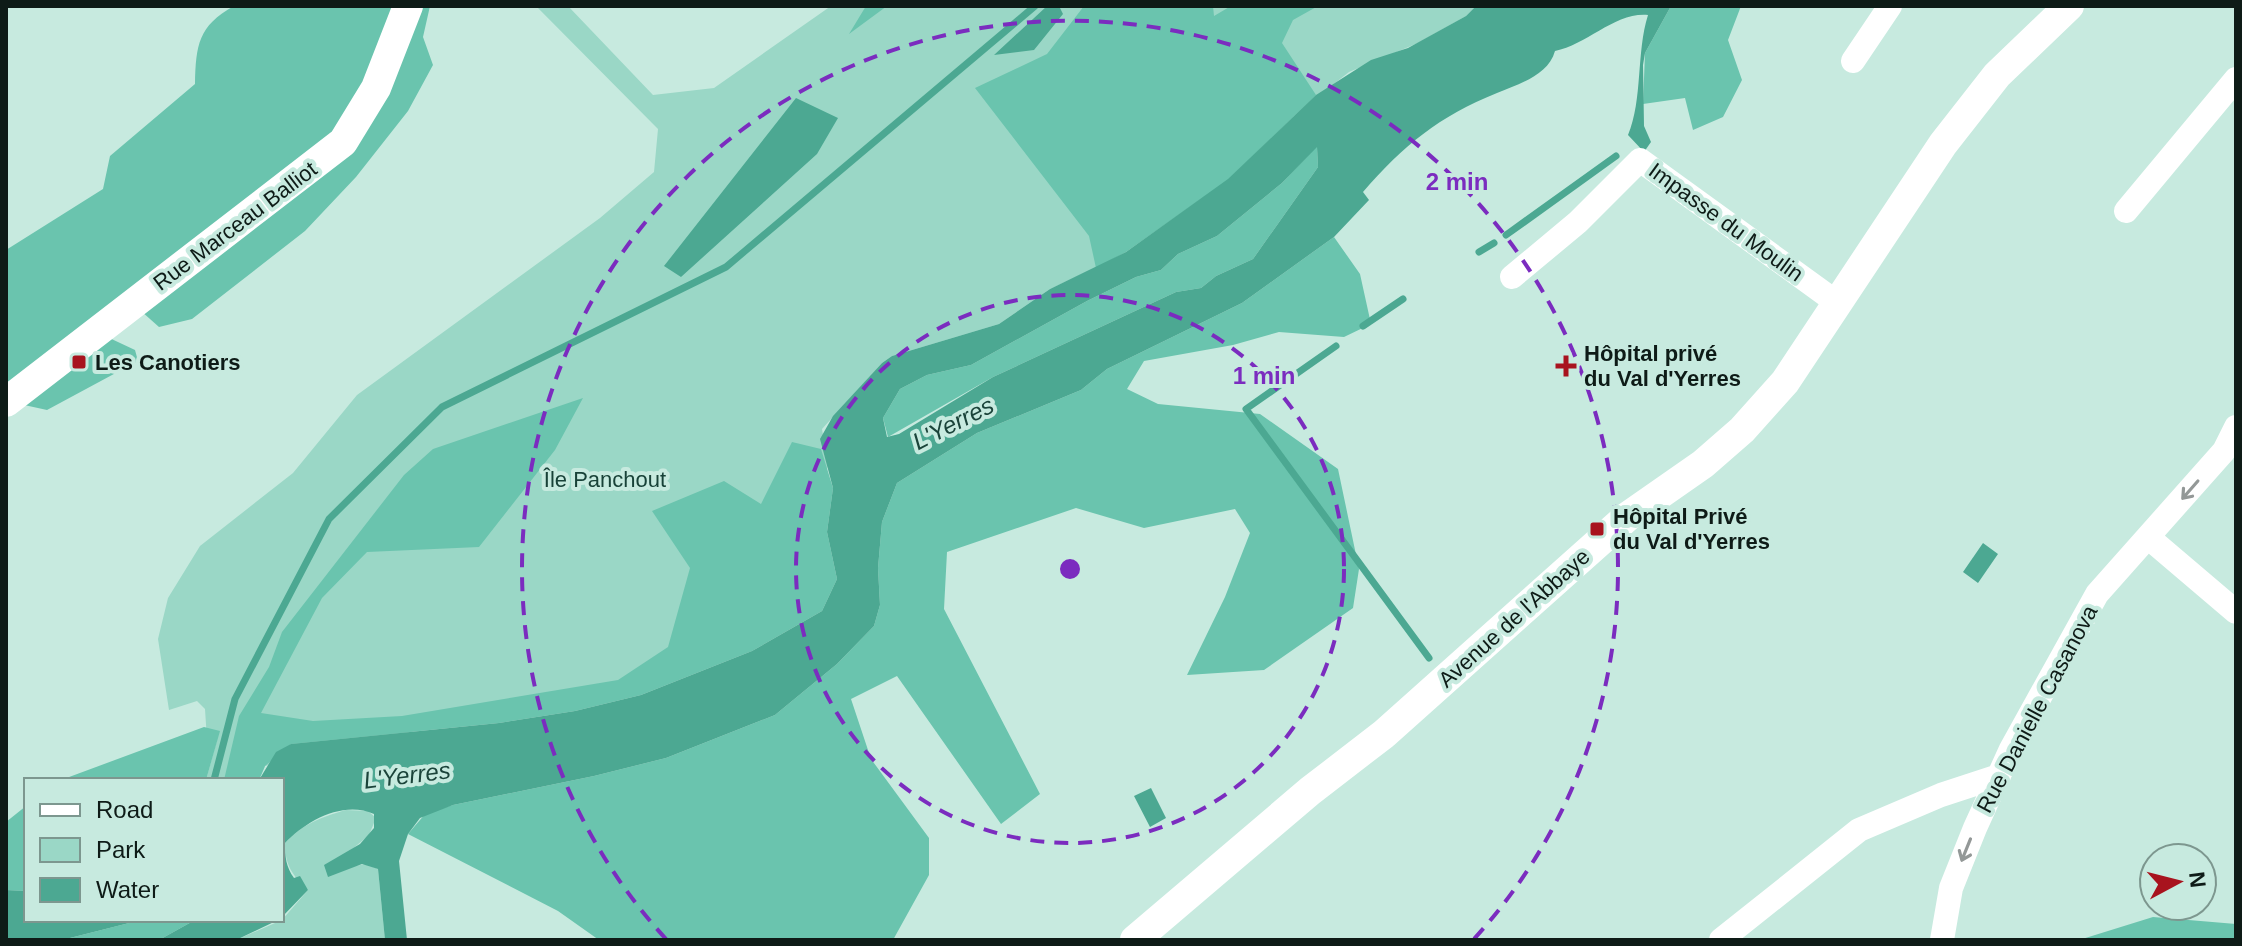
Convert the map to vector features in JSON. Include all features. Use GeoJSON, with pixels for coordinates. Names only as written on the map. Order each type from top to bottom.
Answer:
{"type":"FeatureCollection","features":[{"type":"Feature","properties":{"kind":"street","name":"Rue Marceau Balliot"},"geometry":{"type":"LineString","coordinates":[[6,386],[331,135],[363,75],[393,6]]}},
{"type":"Feature","properties":{"kind":"street","name":"Rue Marceau Balliot"},"geometry":{"type":"LineString","coordinates":[[6,402],[343,142],[376,88],[408,6]]}},
{"type":"Feature","properties":{"kind":"street"},"geometry":{"type":"LineString","coordinates":[[1853,61],[1890,6]]}},
{"type":"Feature","properties":{"kind":"street","name":"Avenue de l'Abbaye"},"geometry":{"type":"LineString","coordinates":[[1135,940],[1310,791],[1384,734],[1616,527],[1703,464],[1742,430],[1785,382],[1943,144],[1988,87],[2069,6]]}},
{"type":"Feature","properties":{"kind":"street"},"geometry":{"type":"LineString","coordinates":[[2126,211],[2236,79]]}},
{"type":"Feature","properties":{"kind":"street","name":"Impasse du Moulin"},"geometry":{"type":"LineString","coordinates":[[1512,277],[1578,222],[1640,160],[1836,302]]}},
{"type":"Feature","properties":{"kind":"street","name":"Rue Danielle Casanova"},"geometry":{"type":"LineString","coordinates":[[1942,940],[1951,888],[1999,776],[2097,594],[2224,451],[2236,427]]}},
{"type":"Feature","properties":{"kind":"street"},"geometry":{"type":"LineString","coordinates":[[2149,538],[2236,612]]}},
{"type":"Feature","properties":{"kind":"street"},"geometry":{"type":"LineString","coordinates":[[1721,940],[1859,830],[1941,795],[1999,776]]}},
{"type":"Feature","properties":{"kind":"green space","name":"Île Panchout"},"geometry":{"type":"Polygon","coordinates":[[[536,6],[568,6],[653,95],[714,88],[831,6],[1476,6],[1466,16],[1418,43],[1349,72],[1108,262],[1050,289],[999,324],[892,356],[882,363],[822,429],[828,466],[752,651],[265,766],[260,778],[207,778],[217,740],[207,740],[205,709],[197,701],[169,710],[158,639],[168,598],[200,546],[293,473],[357,395],[600,218],[654,172],[658,129],[536,6]]]}},
{"type":"Feature","properties":{"kind":"green space"},"geometry":{"type":"Polygon","coordinates":[[[346,810],[368,811],[376,818],[369,835],[350,851],[354,866],[366,864],[378,869],[385,940],[236,940],[284,922],[284,918],[308,890],[290,869],[285,843],[299,831],[328,815],[346,810]]]}},
{"type":"Feature","properties":{"kind":"shaded area"},"geometry":{"type":"Polygon","coordinates":[[[234,6],[430,6],[423,37],[433,65],[408,111],[356,177],[305,231],[192,319],[159,327],[141,311],[103,335],[135,350],[138,361],[47,410],[6,401],[6,250],[103,189],[110,156],[195,84],[201,38],[213,21],[234,6]]]}},
{"type":"Feature","properties":{"kind":"shaded area"},"geometry":{"type":"Polygon","coordinates":[[[866,6],[887,6],[849,34],[866,6]]]}},
{"type":"Feature","properties":{"kind":"shaded area"},"geometry":{"type":"Polygon","coordinates":[[[1084,6],[1213,6],[1214,16],[1231,6],[1318,6],[1293,20],[1282,43],[1316,95],[1228,180],[1126,252],[1096,268],[1089,236],[975,88],[1047,54],[1084,6]]]}},
{"type":"Feature","properties":{"kind":"shaded area"},"geometry":{"type":"Polygon","coordinates":[[[1671,6],[1741,6],[1728,40],[1742,80],[1723,117],[1693,130],[1685,98],[1643,104],[1645,53],[1671,6]]]}},
{"type":"Feature","properties":{"kind":"shaded area"},"geometry":{"type":"Polygon","coordinates":[[[1317,146],[1318,167],[1253,259],[1216,276],[1201,288],[1176,292],[993,377],[888,437],[883,418],[900,389],[927,375],[971,365],[1087,301],[1136,277],[1161,270],[1178,254],[1217,236],[1282,183],[1317,146]]]}},
{"type":"Feature","properties":{"kind":"shaded area"},"geometry":{"type":"Polygon","coordinates":[[[1334,237],[1360,274],[1371,324],[1344,337],[1279,332],[1233,345],[1144,361],[1127,389],[1158,404],[1260,414],[1338,469],[1359,569],[1353,608],[1264,670],[1187,675],[1225,597],[1250,533],[1235,509],[1144,528],[1076,508],[947,552],[944,609],[1040,794],[1001,824],[897,676],[851,699],[871,759],[929,838],[929,875],[893,940],[599,940],[558,911],[408,834],[426,813],[666,758],[775,715],[837,664],[874,626],[880,605],[878,568],[882,522],[897,483],[977,433],[1081,390],[1107,369],[1242,303],[1334,237]]]}},
{"type":"Feature","properties":{"kind":"shaded area"},"geometry":{"type":"Polygon","coordinates":[[[583,398],[555,450],[479,547],[367,552],[322,598],[261,713],[313,721],[402,716],[618,680],[668,647],[690,568],[652,511],[724,481],[761,504],[792,442],[821,449],[833,488],[827,532],[837,579],[822,611],[752,651],[641,695],[575,711],[499,723],[291,744],[265,766],[260,778],[224,778],[239,716],[269,667],[282,632],[404,475],[433,449],[583,398]]]}},
{"type":"Feature","properties":{"kind":"shaded area"},"geometry":{"type":"Polygon","coordinates":[[[204,727],[220,731],[207,778],[66,778],[204,727]]]}},
{"type":"Feature","properties":{"kind":"shaded area"},"geometry":{"type":"Polygon","coordinates":[[[24,808],[24,891],[6,890],[6,822],[24,808]]]}},
{"type":"Feature","properties":{"kind":"shaded area"},"geometry":{"type":"Polygon","coordinates":[[[133,922],[191,922],[159,940],[62,940],[133,922]]]}},
{"type":"Feature","properties":{"kind":"shaded area"},"geometry":{"type":"Polygon","coordinates":[[[2138,922],[2236,924],[2236,940],[2079,940],[2138,922]]]}},
{"type":"Feature","properties":{"kind":"water"},"geometry":{"type":"Polygon","coordinates":[[[1047,6],[1059,6],[1063,14],[1034,50],[994,55],[1047,6]]]}},
{"type":"Feature","properties":{"kind":"water","name":"L'Yerres"},"geometry":{"type":"Polygon","coordinates":[[[1476,6],[1671,6],[1645,53],[1644,126],[1651,142],[1644,152],[1628,135],[1636,106],[1648,15],[1636,15],[1555,51],[1539,73],[1476,102],[1423,134],[1363,192],[1369,200],[1334,237],[1242,303],[1107,369],[1081,390],[977,433],[897,483],[882,522],[878,568],[880,605],[874,626],[837,664],[775,715],[666,758],[453,805],[420,818],[408,834],[399,861],[407,940],[385,940],[378,869],[362,864],[328,877],[324,865],[360,844],[374,828],[374,814],[350,810],[326,815],[303,827],[285,843],[289,870],[294,878],[300,876],[308,890],[284,915],[284,778],[260,778],[276,752],[291,744],[499,723],[575,711],[641,695],[752,651],[822,611],[837,579],[827,532],[833,488],[820,439],[833,416],[882,363],[892,356],[999,324],[1050,289],[1126,252],[1228,179],[1316,95],[1371,60],[1408,48],[1466,16],[1476,6]],[[1317,147],[1282,183],[1217,236],[1178,254],[1161,270],[1136,277],[1087,301],[971,365],[927,375],[900,389],[883,418],[887,437],[899,434],[993,377],[1176,292],[1201,288],[1216,276],[1253,259],[1318,167],[1317,147]]]}},
{"type":"Feature","properties":{"kind":"water"},"geometry":{"type":"Polygon","coordinates":[[[796,98],[838,118],[817,154],[681,277],[664,266],[796,98]]]}},
{"type":"Feature","properties":{"kind":"water"},"geometry":{"type":"Polygon","coordinates":[[[1983,543],[1998,554],[1978,583],[1963,572],[1983,543]]]}},
{"type":"Feature","properties":{"kind":"water"},"geometry":{"type":"Polygon","coordinates":[[[1151,788],[1166,818],[1150,827],[1134,796],[1151,788]]]}},
{"type":"Feature","properties":{"kind":"water"},"geometry":{"type":"Polygon","coordinates":[[[6,890],[24,891],[24,922],[133,922],[62,940],[6,940],[6,890]]]}},
{"type":"Feature","properties":{"kind":"water"},"geometry":{"type":"Polygon","coordinates":[[[191,922],[274,922],[236,940],[159,940],[191,922]]]}},
{"type":"Feature","properties":{"kind":"waterway"},"geometry":{"type":"LineString","coordinates":[[215,778],[235,699],[329,519],[442,407],[726,267],[1035,6]]}},
{"type":"Feature","properties":{"kind":"waterway"},"geometry":{"type":"LineString","coordinates":[[1506,235],[1616,156]]}},
{"type":"Feature","properties":{"kind":"waterway"},"geometry":{"type":"LineString","coordinates":[[1479,252],[1494,243]]}},
{"type":"Feature","properties":{"kind":"waterway"},"geometry":{"type":"LineString","coordinates":[[1363,326],[1403,299]]}},
{"type":"Feature","properties":{"kind":"waterway"},"geometry":{"type":"LineString","coordinates":[[1336,346],[1246,409],[1429,658]]}},
{"type":"Feature","properties":{"kind":"place","name":"Les Canotiers"},"geometry":{"type":"Point","coordinates":[79,362]}},
{"type":"Feature","properties":{"kind":"place","name":"Hôpital privé du Val d'Yerres"},"geometry":{"type":"Point","coordinates":[1566,366]}},
{"type":"Feature","properties":{"kind":"place","name":"Hôpital Privé du Val d'Yerres"},"geometry":{"type":"Point","coordinates":[1597,529]}}]}
